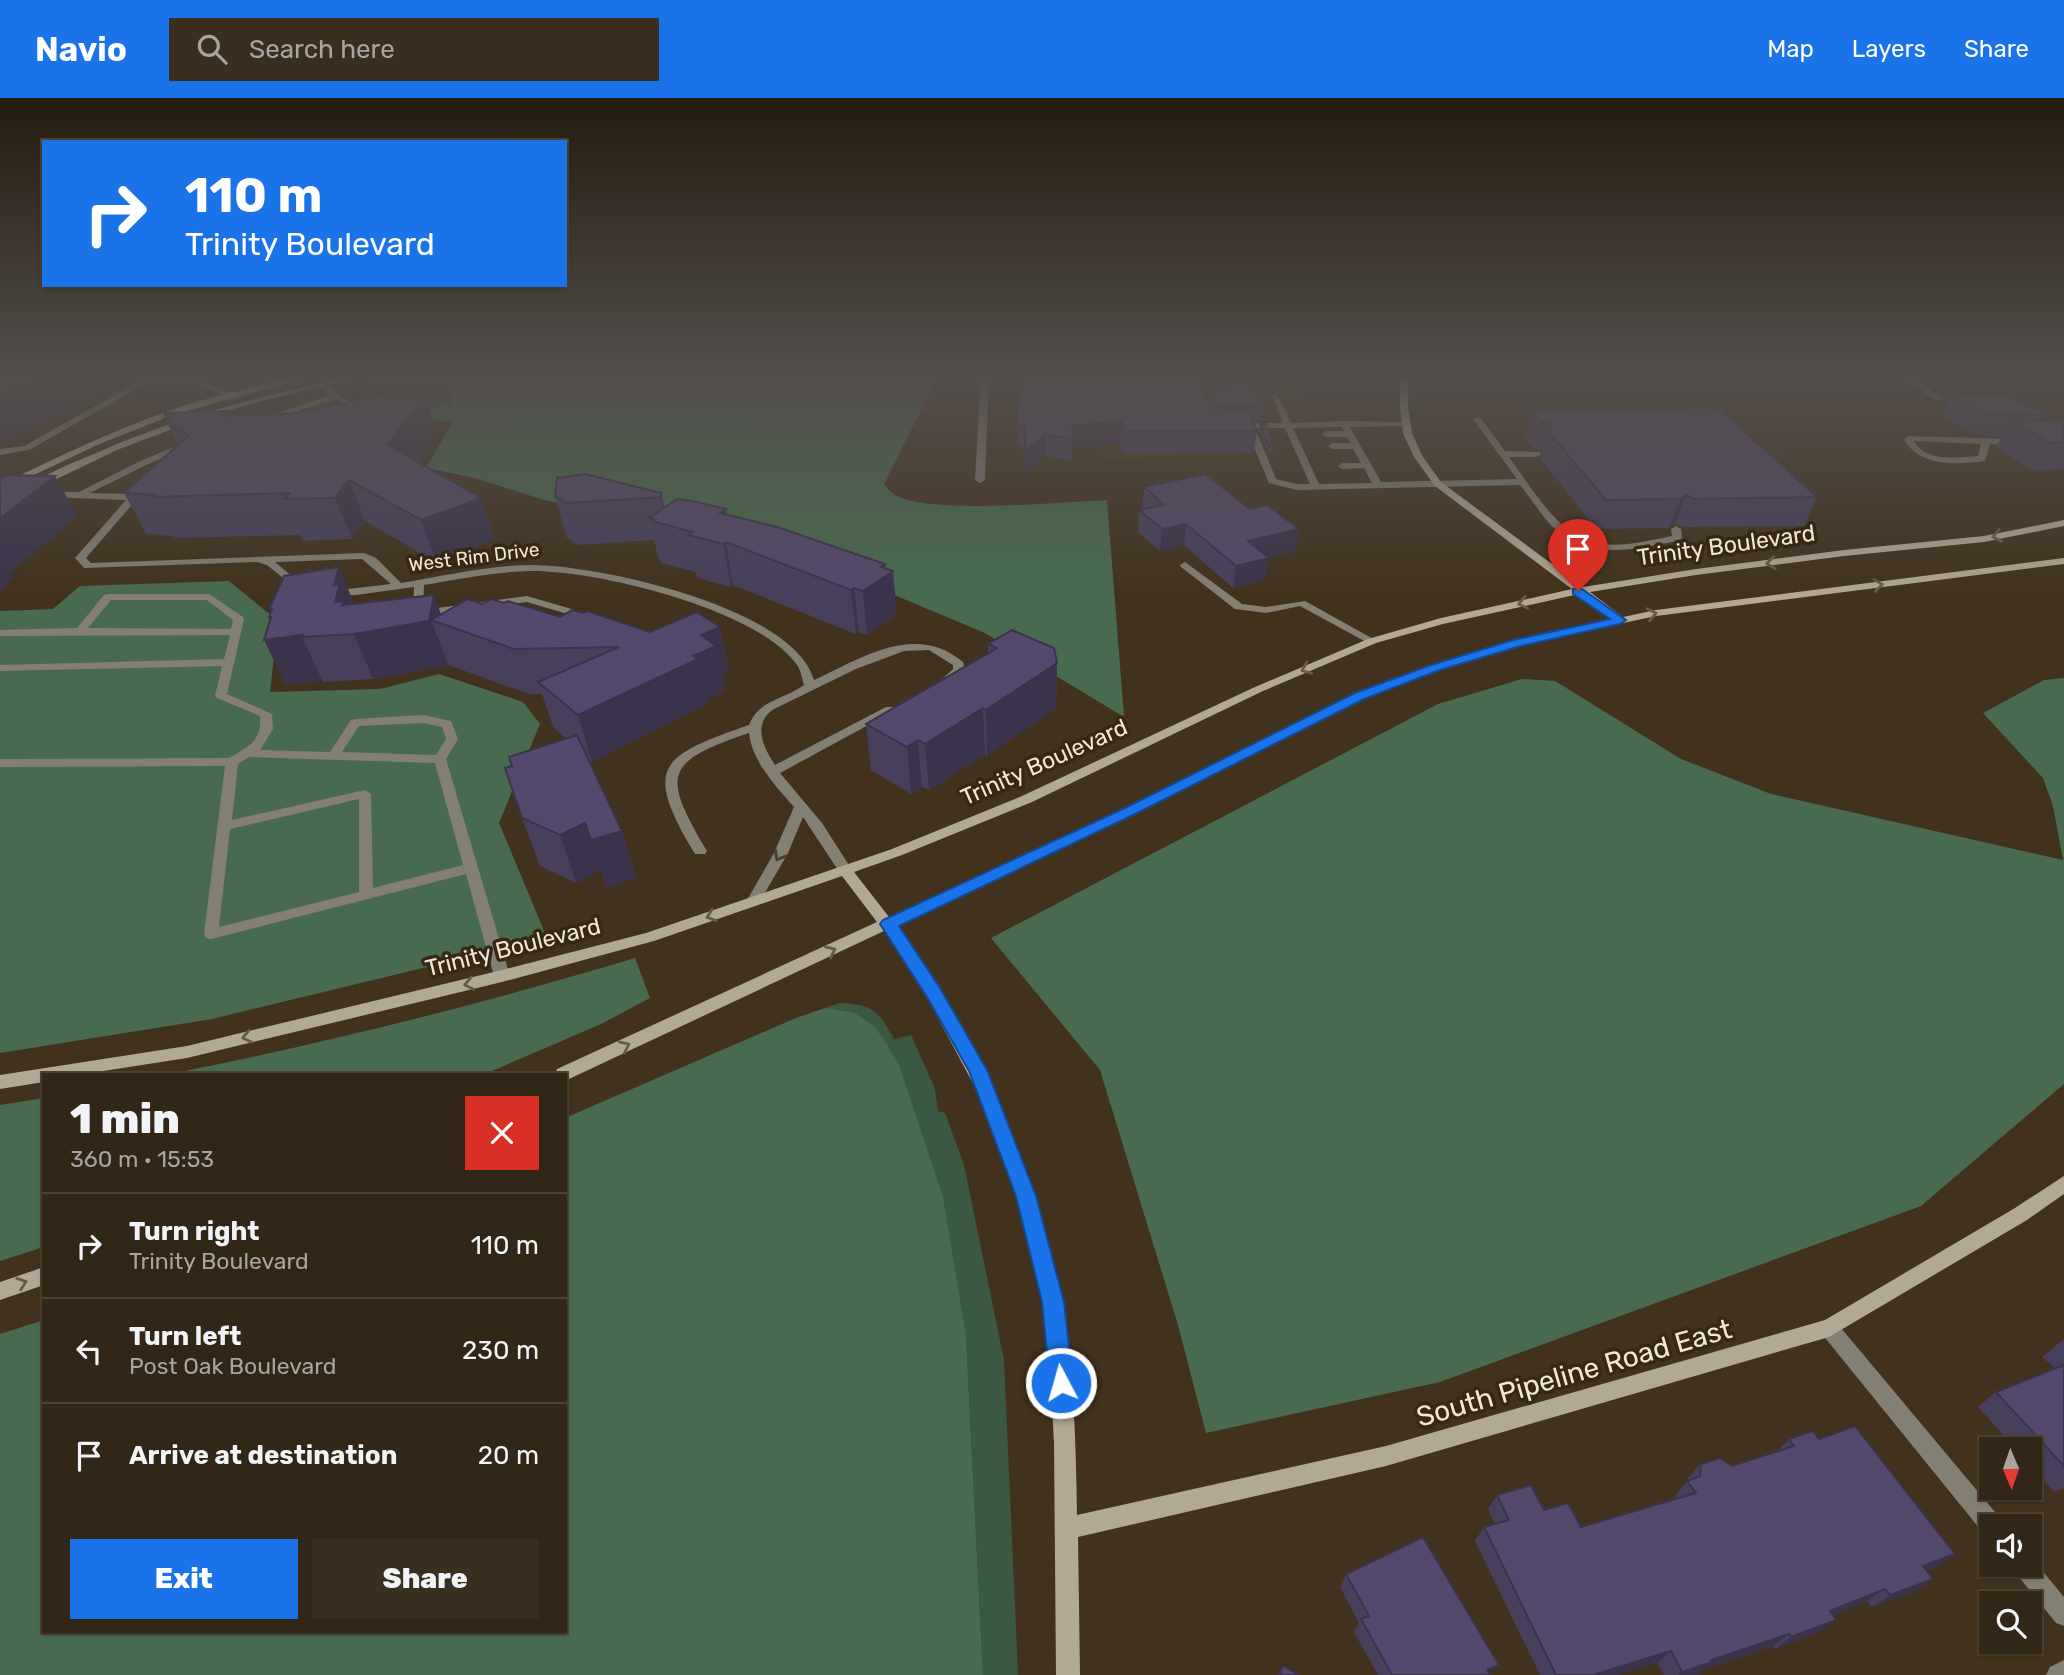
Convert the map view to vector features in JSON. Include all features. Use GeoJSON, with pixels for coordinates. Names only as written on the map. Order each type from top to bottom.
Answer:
{"type":"FeatureCollection","features":[{"type":"Feature","properties":{"kind":"main road"},"geometry":{"type":"LineString","coordinates":[[4,491],[90,448]]}},
{"type":"Feature","properties":{"kind":"main road"},"geometry":{"type":"LineString","coordinates":[[32,490],[117,448]]}},
{"type":"Feature","properties":{"kind":"main road"},"geometry":{"type":"LineString","coordinates":[[1413,448],[1422,465],[1438,484],[1620,620]]}},
{"type":"Feature","properties":{"kind":"main road","name":"Trinity Boulevard"},"geometry":{"type":"LineString","coordinates":[[57,1073],[187,1052],[502,976],[649,937],[897,852],[1027,799],[1259,688],[1372,641],[1441,621],[1578,591],[1844,553],[1984,538],[2064,523]]}},
{"type":"Feature","properties":{"kind":"main road"},"geometry":{"type":"LineString","coordinates":[[565,1073],[1130,811],[1359,696],[1435,667],[1518,642],[1620,620],[1727,602],[2064,561]]}},
{"type":"Feature","properties":{"kind":"main road"},"geometry":{"type":"LineString","coordinates":[[845,870],[889,924],[933,992],[977,1070],[1026,1196],[1053,1302],[1064,1410],[1068,1675]]}},
{"type":"Feature","properties":{"kind":"main road","name":"Trinity Boulevard"},"geometry":{"type":"LineString","coordinates":[[0,1082],[42,1075]]}},
{"type":"Feature","properties":{"kind":"main road","name":"South Pipeline Road East"},"geometry":{"type":"LineString","coordinates":[[1065,1529],[1386,1456],[1829,1328],[2021,1214],[2064,1184]]}},
{"type":"Feature","properties":{"kind":"main road"},"geometry":{"type":"LineString","coordinates":[[0,1291],[42,1277]]}},
{"type":"Feature","properties":{"kind":"street"},"geometry":{"type":"LineString","coordinates":[[0,452],[27,448]]}},
{"type":"Feature","properties":{"kind":"street"},"geometry":{"type":"LineString","coordinates":[[82,494],[143,463],[184,448]]}},
{"type":"Feature","properties":{"kind":"street"},"geometry":{"type":"LineString","coordinates":[[980,480],[982,448]]}},
{"type":"Feature","properties":{"kind":"street"},"geometry":{"type":"LineString","coordinates":[[1262,448],[1272,481],[1297,487],[1523,482]]}},
{"type":"Feature","properties":{"kind":"street"},"geometry":{"type":"LineString","coordinates":[[1294,448],[1316,487]]}},
{"type":"Feature","properties":{"kind":"street"},"geometry":{"type":"LineString","coordinates":[[1498,448],[1563,532],[1576,541],[1603,547],[1627,547],[1676,533]]}},
{"type":"Feature","properties":{"kind":"street"},"geometry":{"type":"LineString","coordinates":[[1912,448],[1940,460],[1982,458],[1985,448]]}},
{"type":"Feature","properties":{"kind":"street"},"geometry":{"type":"LineString","coordinates":[[1334,450],[1358,449]]}},
{"type":"Feature","properties":{"kind":"street"},"geometry":{"type":"LineString","coordinates":[[1334,450],[1358,449]]}},
{"type":"Feature","properties":{"kind":"street"},"geometry":{"type":"LineString","coordinates":[[1334,450],[1358,449]]}},
{"type":"Feature","properties":{"kind":"street"},"geometry":{"type":"LineString","coordinates":[[1358,449],[1378,486]]}},
{"type":"Feature","properties":{"kind":"street"},"geometry":{"type":"LineString","coordinates":[[1295,451],[1312,450]]}},
{"type":"Feature","properties":{"kind":"street"},"geometry":{"type":"LineString","coordinates":[[1295,451],[1312,450]]}},
{"type":"Feature","properties":{"kind":"street"},"geometry":{"type":"LineString","coordinates":[[1295,451],[1312,450]]}},
{"type":"Feature","properties":{"kind":"street"},"geometry":{"type":"LineString","coordinates":[[1503,454],[1537,454]]}},
{"type":"Feature","properties":{"kind":"street"},"geometry":{"type":"LineString","coordinates":[[32,490],[130,497],[131,500],[80,558],[88,566],[364,556],[372,560],[398,585]]}},
{"type":"Feature","properties":{"kind":"street","name":"West Rim Drive"},"geometry":{"type":"LineString","coordinates":[[257,559],[271,563],[297,586],[317,593],[398,585],[490,571],[565,568],[600,573],[746,621],[785,646],[802,662],[810,687]]}},
{"type":"Feature","properties":{"kind":"street"},"geometry":{"type":"LineString","coordinates":[[1185,565],[1239,607],[1266,610],[1301,603],[1372,641]]}},
{"type":"Feature","properties":{"kind":"street"},"geometry":{"type":"LineString","coordinates":[[419,582],[418,614],[527,599],[604,621]]}},
{"type":"Feature","properties":{"kind":"street"},"geometry":{"type":"LineString","coordinates":[[0,763],[232,762],[256,747],[267,729],[266,714],[221,696],[239,619],[209,597],[108,597],[79,631]]}},
{"type":"Feature","properties":{"kind":"street"},"geometry":{"type":"LineString","coordinates":[[0,633],[236,632]]}},
{"type":"Feature","properties":{"kind":"street"},"geometry":{"type":"LineString","coordinates":[[845,870],[814,821],[774,771],[757,744],[757,718],[766,708],[899,649],[931,647],[959,664],[959,670],[938,685]]}},
{"type":"Feature","properties":{"kind":"street"},"geometry":{"type":"LineString","coordinates":[[0,668],[229,662]]}},
{"type":"Feature","properties":{"kind":"street"},"geometry":{"type":"LineString","coordinates":[[774,771],[903,704]]}},
{"type":"Feature","properties":{"kind":"street"},"geometry":{"type":"LineString","coordinates":[[333,756],[355,723],[423,719],[447,724],[452,739],[440,760],[502,976]]}},
{"type":"Feature","properties":{"kind":"street"},"geometry":{"type":"LineString","coordinates":[[700,851],[671,793],[671,780],[679,761],[694,751],[755,727]]}},
{"type":"Feature","properties":{"kind":"street"},"geometry":{"type":"LineString","coordinates":[[246,753],[440,760]]}},
{"type":"Feature","properties":{"kind":"street"},"geometry":{"type":"LineString","coordinates":[[232,762],[211,934],[471,869]]}},
{"type":"Feature","properties":{"kind":"street"},"geometry":{"type":"LineString","coordinates":[[224,826],[365,794],[366,895]]}},
{"type":"Feature","properties":{"kind":"street"},"geometry":{"type":"LineString","coordinates":[[753,902],[781,853],[801,807]]}},
{"type":"Feature","properties":{"kind":"street"},"geometry":{"type":"LineString","coordinates":[[1829,1328],[1982,1514]]}},
{"type":"Feature","properties":{"kind":"street"},"geometry":{"type":"LineString","coordinates":[[2033,1577],[2064,1615]]}},
{"type":"Feature","properties":{"kind":"street"},"geometry":{"type":"LineString","coordinates":[[2058,1675],[2064,1672]]}},
{"type":"Feature","properties":{"kind":"shaded area"},"geometry":{"type":"Polygon","coordinates":[[[1103,448],[1233,448],[1235,457],[1104,459],[1103,448]]]}},
{"type":"Feature","properties":{"kind":"green space"},"geometry":{"type":"Polygon","coordinates":[[[438,448],[902,448],[884,484],[895,495],[913,501],[998,506],[1107,500],[1124,717],[985,633],[825,566],[695,530],[544,500],[475,478],[426,468],[438,448]]]}},
{"type":"Feature","properties":{"kind":"green space"},"geometry":{"type":"Polygon","coordinates":[[[229,581],[278,621],[270,692],[380,689],[439,674],[523,702],[540,724],[499,823],[547,938],[212,1019],[0,1053],[0,611],[53,609],[80,586],[229,581]]]}},
{"type":"Feature","properties":{"kind":"green space"},"geometry":{"type":"Polygon","coordinates":[[[2064,678],[2064,1084],[1921,1206],[1440,1382],[1206,1433],[1178,1325],[1100,1070],[991,938],[1438,704],[1522,679],[1555,681],[1681,759],[1771,794],[2063,860],[2053,806],[2043,778],[1983,713],[2044,680],[2064,678]]]}},
{"type":"Feature","properties":{"kind":"green space"},"geometry":{"type":"Polygon","coordinates":[[[635,958],[650,998],[601,1024],[487,1073],[175,1073],[404,1022],[635,958]]]}},
{"type":"Feature","properties":{"kind":"green space"},"geometry":{"type":"Polygon","coordinates":[[[840,1003],[874,1011],[894,1039],[911,1035],[935,1089],[938,1111],[945,1113],[964,1165],[1004,1360],[1018,1675],[983,1675],[966,1336],[825,1008],[840,1003]]]}},
{"type":"Feature","properties":{"kind":"green space"},"geometry":{"type":"Polygon","coordinates":[[[825,1008],[855,1013],[875,1027],[899,1065],[943,1197],[966,1336],[983,1675],[0,1675],[0,1334],[42,1321],[42,1633],[567,1633],[567,1117],[825,1008]]]}},
{"type":"Feature","properties":{"kind":"green space"},"geometry":{"type":"Polygon","coordinates":[[[42,1098],[42,1248],[0,1261],[0,1105],[42,1098]]]}},
{"type":"Feature","properties":{"kind":"building"},"geometry":{"type":"Polygon","coordinates":[[[175,448],[393,448],[481,498],[421,520],[349,480],[335,498],[284,499],[290,493],[153,497],[156,495],[124,493],[175,448]]]}},
{"type":"Feature","properties":{"kind":"building"},"geometry":{"type":"Polygon","coordinates":[[[1562,448],[1762,448],[1817,497],[1694,499],[1686,495],[1680,499],[1606,500],[1562,448]]]}},
{"type":"Feature","properties":{"kind":"building"},"geometry":{"type":"Polygon","coordinates":[[[585,474],[661,493],[661,497],[567,503],[555,497],[557,478],[585,474]]]}},
{"type":"Feature","properties":{"kind":"building"},"geometry":{"type":"Polygon","coordinates":[[[1205,474],[1250,509],[1267,505],[1299,529],[1248,541],[1269,558],[1236,566],[1186,524],[1162,529],[1139,510],[1164,505],[1144,487],[1205,474]]]}},
{"type":"Feature","properties":{"kind":"building"},"geometry":{"type":"Polygon","coordinates":[[[7,475],[55,476],[0,518],[0,480],[7,475]]]}},
{"type":"Feature","properties":{"kind":"building"},"geometry":{"type":"Polygon","coordinates":[[[677,499],[726,509],[720,513],[777,527],[885,564],[881,567],[893,571],[863,591],[854,588],[851,590],[726,542],[723,544],[688,535],[693,532],[649,518],[677,499]]]}},
{"type":"Feature","properties":{"kind":"building"},"geometry":{"type":"Polygon","coordinates":[[[339,567],[334,585],[340,584],[335,602],[343,601],[342,605],[434,595],[429,621],[354,634],[302,637],[303,635],[264,640],[271,617],[272,609],[269,609],[284,576],[339,567]]]}},
{"type":"Feature","properties":{"kind":"building"},"geometry":{"type":"Polygon","coordinates":[[[468,599],[482,604],[491,599],[504,603],[508,601],[560,617],[572,610],[584,613],[587,611],[650,632],[697,612],[720,627],[701,635],[716,646],[693,656],[698,659],[578,715],[538,682],[619,647],[514,649],[431,620],[468,599]]]}},
{"type":"Feature","properties":{"kind":"building"},"geometry":{"type":"Polygon","coordinates":[[[1012,630],[1054,648],[1057,663],[986,710],[983,708],[925,744],[918,740],[907,747],[866,724],[997,648],[988,644],[1012,630]]]}},
{"type":"Feature","properties":{"kind":"building"},"geometry":{"type":"Polygon","coordinates":[[[577,735],[622,831],[591,840],[585,823],[560,835],[522,818],[505,768],[512,766],[509,757],[577,735]]]}},
{"type":"Feature","properties":{"kind":"building"},"geometry":{"type":"Polygon","coordinates":[[[2064,1365],[2064,1466],[2042,1442],[2042,1437],[2037,1437],[1996,1392],[2064,1365]]]}},
{"type":"Feature","properties":{"kind":"building"},"geometry":{"type":"Polygon","coordinates":[[[1855,1426],[1955,1554],[1923,1566],[1933,1579],[1890,1595],[1885,1589],[1830,1611],[1836,1620],[1682,1672],[1671,1651],[1593,1675],[1556,1675],[1484,1527],[1509,1520],[1497,1495],[1531,1485],[1544,1510],[1568,1503],[1581,1527],[1696,1493],[1687,1481],[1700,1476],[1701,1464],[1720,1458],[1732,1466],[1794,1446],[1789,1439],[1813,1431],[1819,1439],[1855,1426]]]}},
{"type":"Feature","properties":{"kind":"building"},"geometry":{"type":"Polygon","coordinates":[[[1423,1537],[1499,1665],[1487,1670],[1490,1675],[1392,1675],[1361,1619],[1369,1616],[1346,1574],[1423,1537]]]}},
{"type":"Feature","properties":{"kind":"building"},"geometry":{"type":"Polygon","coordinates":[[[1283,1665],[1298,1675],[1279,1675],[1283,1665]]]}},
{"type":"Feature","properties":{"kind":"route"},"geometry":{"type":"LineString","coordinates":[[1061,1383],[1053,1302],[1026,1196],[977,1070],[933,992],[889,924],[1130,811],[1359,696],[1435,667],[1518,642],[1620,620],[1578,591]]}}]}
